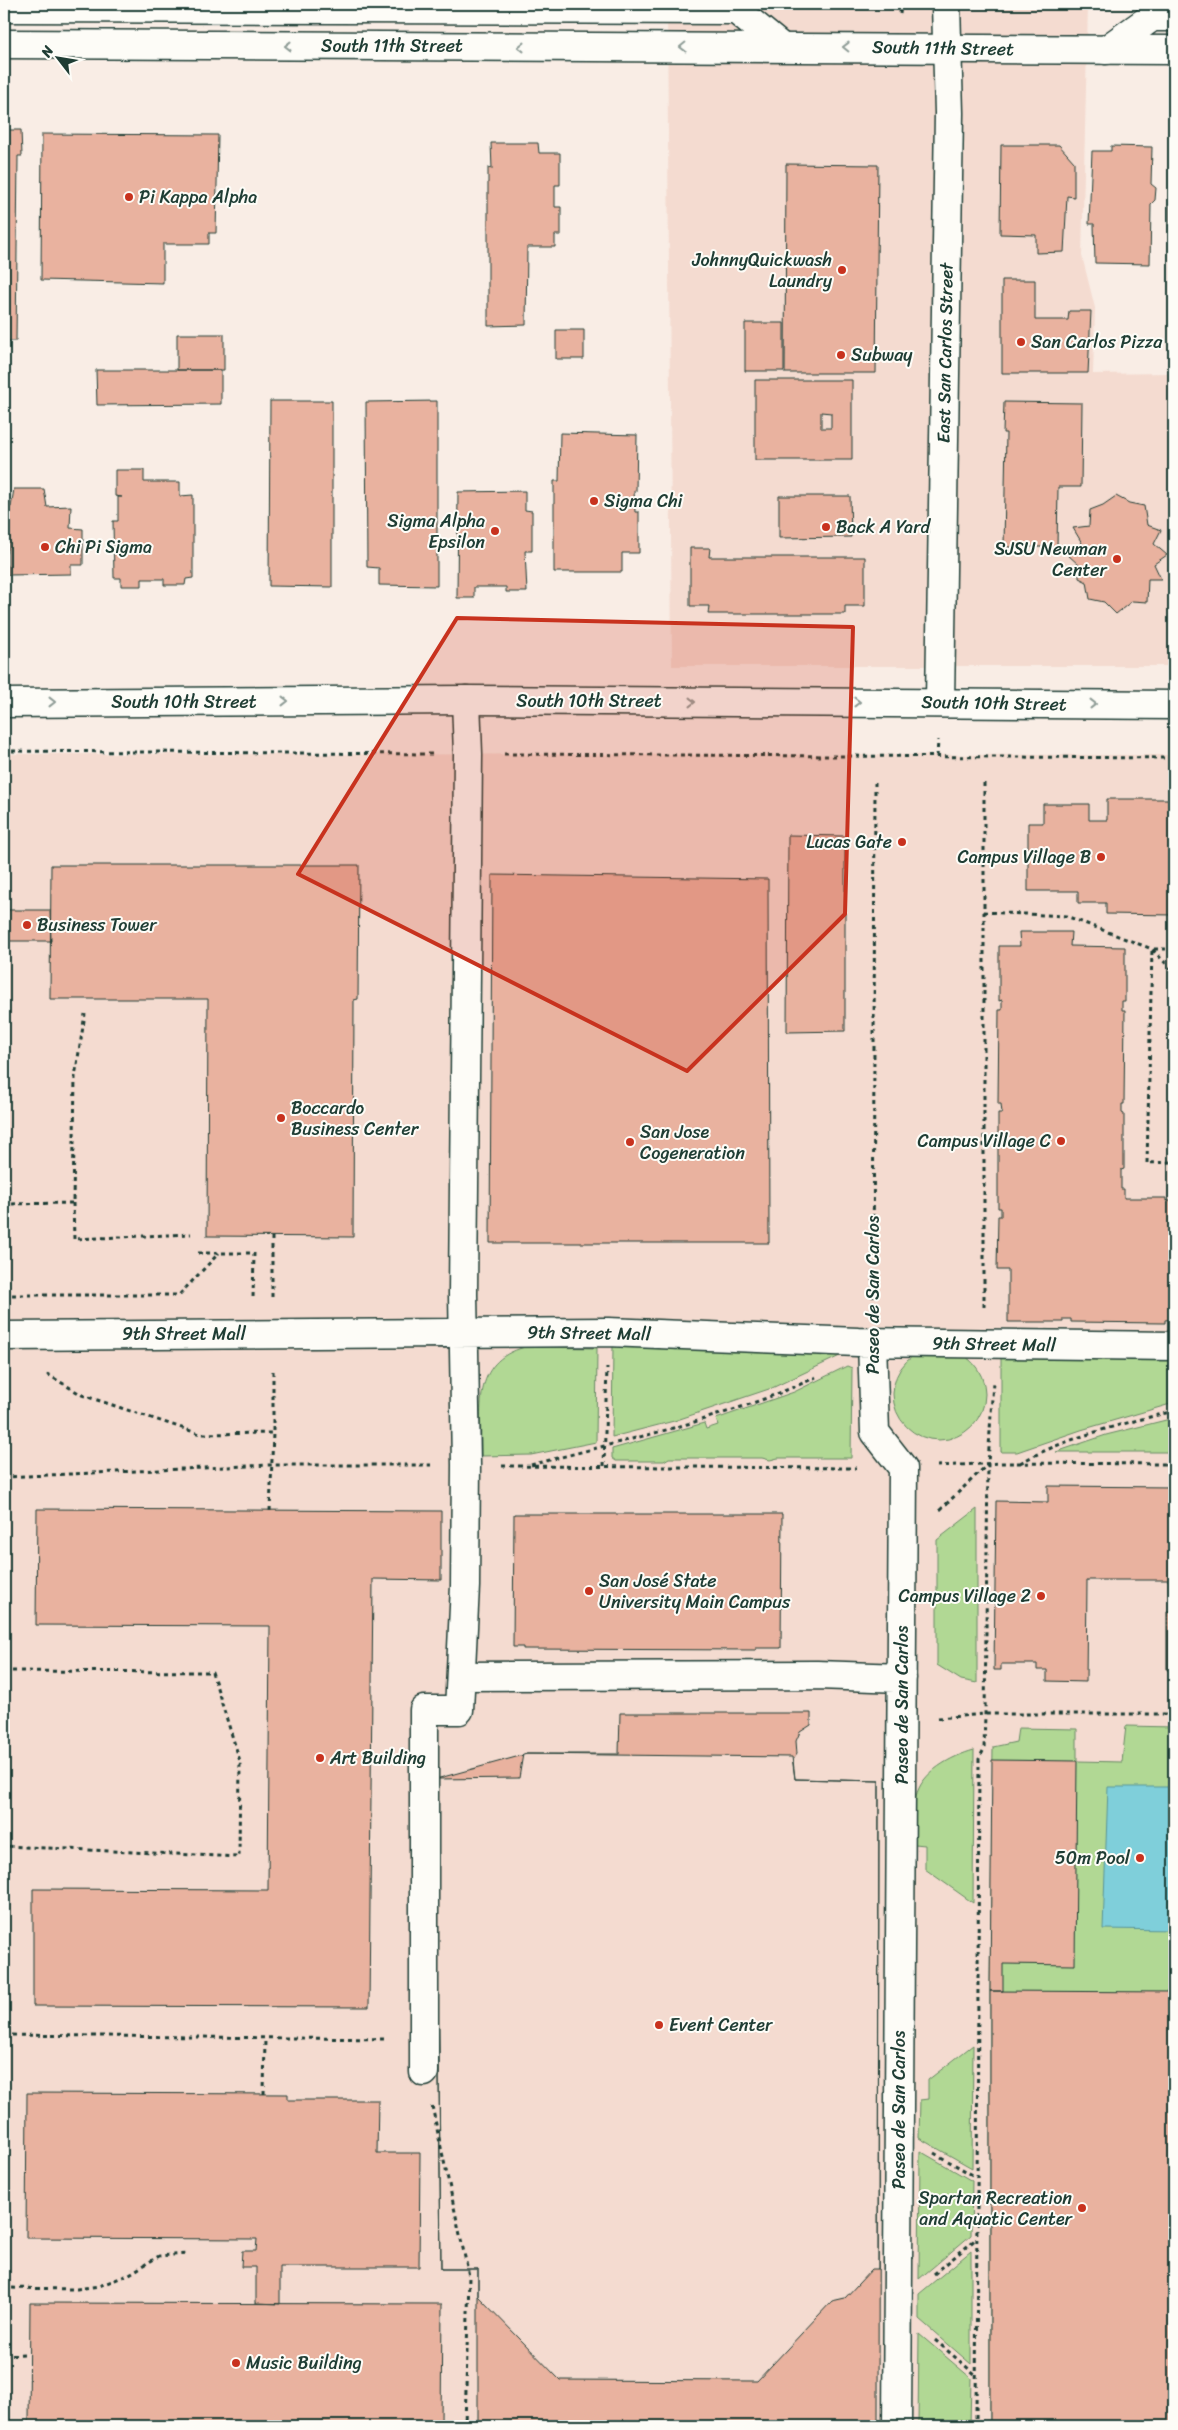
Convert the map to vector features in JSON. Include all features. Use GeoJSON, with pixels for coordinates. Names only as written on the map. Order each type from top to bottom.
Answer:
{"type":"FeatureCollection","features":[{"type":"Feature","properties":{"kind":"street","name":"East San Carlos Street"},"geometry":{"type":"LineString","coordinates":[[940,702],[949,113],[946,4]]}},
{"type":"Feature","properties":{"kind":"street","name":"South 11th Street"},"geometry":{"type":"LineString","coordinates":[[4,8],[142,6],[736,10],[780,46]]}},
{"type":"Feature","properties":{"kind":"street"},"geometry":{"type":"LineString","coordinates":[[1106,50],[1152,17],[1174,17]]}},
{"type":"Feature","properties":{"kind":"street","name":"South 11th Street"},"geometry":{"type":"LineString","coordinates":[[4,44],[645,48],[780,46],[1174,50]]}},
{"type":"Feature","properties":{"kind":"street"},"geometry":{"type":"LineString","coordinates":[[424,2072],[424,1710],[459,1710],[462,1676],[466,1465],[463,1333],[468,754],[466,700]]}},
{"type":"Feature","properties":{"kind":"street","name":"South 10th Street"},"geometry":{"type":"LineString","coordinates":[[4,703],[466,700],[1174,705]]}},
{"type":"Feature","properties":{"kind":"street","name":"9th Street Mall"},"geometry":{"type":"LineString","coordinates":[[4,1336],[608,1332],[872,1342],[1174,1346]]}},
{"type":"Feature","properties":{"kind":"street","name":"Paseo de San Carlos"},"geometry":{"type":"LineString","coordinates":[[872,1342],[875,1432],[903,1468],[897,2426]]}},
{"type":"Feature","properties":{"kind":"street"},"geometry":{"type":"LineString","coordinates":[[462,1676],[817,1676],[902,1678]]}},
{"type":"Feature","properties":{"kind":"path"},"geometry":{"type":"LineString","coordinates":[[894,757],[1174,758]]}},
{"type":"Feature","properties":{"kind":"path"},"geometry":{"type":"LineString","coordinates":[[976,2426],[979,1760],[984,1749],[988,1464],[995,1344],[984,1320],[984,780]]}},
{"type":"Feature","properties":{"kind":"path","name":"Paseo de San Carlos"},"geometry":{"type":"LineString","coordinates":[[872,1342],[875,783]]}},
{"type":"Feature","properties":{"kind":"path"},"geometry":{"type":"LineString","coordinates":[[983,912],[1066,916],[1152,949],[1174,949]]}},
{"type":"Feature","properties":{"kind":"path"},"geometry":{"type":"LineString","coordinates":[[1152,949],[1174,972]]}},
{"type":"Feature","properties":{"kind":"path"},"geometry":{"type":"LineString","coordinates":[[1152,949],[1148,1163],[1174,1162]]}},
{"type":"Feature","properties":{"kind":"path"},"geometry":{"type":"LineString","coordinates":[[85,1014],[75,1077],[74,1239],[191,1234]]}},
{"type":"Feature","properties":{"kind":"path"},"geometry":{"type":"LineString","coordinates":[[4,1204],[73,1203]]}},
{"type":"Feature","properties":{"kind":"path"},"geometry":{"type":"LineString","coordinates":[[262,1334],[272,1236]]}},
{"type":"Feature","properties":{"kind":"path"},"geometry":{"type":"LineString","coordinates":[[198,1253],[254,1253],[273,1433],[270,1465],[270,1511]]}},
{"type":"Feature","properties":{"kind":"path"},"geometry":{"type":"LineString","coordinates":[[4,1295],[179,1294],[219,1253]]}},
{"type":"Feature","properties":{"kind":"path"},"geometry":{"type":"LineString","coordinates":[[604,1466],[608,1332]]}},
{"type":"Feature","properties":{"kind":"path"},"geometry":{"type":"LineString","coordinates":[[43,1371],[82,1395],[200,1434],[273,1433]]}},
{"type":"Feature","properties":{"kind":"path"},"geometry":{"type":"LineString","coordinates":[[526,1467],[726,1413],[759,1402],[824,1374]]}},
{"type":"Feature","properties":{"kind":"path"},"geometry":{"type":"LineString","coordinates":[[1020,1464],[1042,1451],[1078,1438],[1174,1410]]}},
{"type":"Feature","properties":{"kind":"path"},"geometry":{"type":"LineString","coordinates":[[902,1546],[988,1464]]}},
{"type":"Feature","properties":{"kind":"path"},"geometry":{"type":"LineString","coordinates":[[4,1478],[270,1465],[903,1468],[988,1464],[1174,1464]]}},
{"type":"Feature","properties":{"kind":"path"},"geometry":{"type":"LineString","coordinates":[[4,1671],[212,1672],[240,1761],[240,1780],[239,1857],[4,1846]]}},
{"type":"Feature","properties":{"kind":"path"},"geometry":{"type":"LineString","coordinates":[[902,1720],[985,1714],[1174,1714]]}},
{"type":"Feature","properties":{"kind":"path"},"geometry":{"type":"LineString","coordinates":[[4,2035],[424,2040]]}},
{"type":"Feature","properties":{"kind":"path"},"geometry":{"type":"LineString","coordinates":[[264,2094],[266,2038]]}},
{"type":"Feature","properties":{"kind":"path"},"geometry":{"type":"LineString","coordinates":[[424,2072],[469,2276],[465,2426]]}},
{"type":"Feature","properties":{"kind":"path"},"geometry":{"type":"LineString","coordinates":[[899,2132],[977,2178]]}},
{"type":"Feature","properties":{"kind":"path"},"geometry":{"type":"LineString","coordinates":[[976,2239],[898,2306],[976,2375]]}},
{"type":"Feature","properties":{"kind":"path"},"geometry":{"type":"LineString","coordinates":[[4,2288],[77,2289],[99,2286],[128,2275],[159,2256],[187,2254]]}},
{"type":"Feature","properties":{"kind":"path"},"geometry":{"type":"LineString","coordinates":[[4,2355],[24,2354]]}},
{"type":"Feature","properties":{"kind":"highlighted area"},"geometry":{"type":"Polygon","coordinates":[[[457,618],[853,627],[845,914],[687,1071],[298,874],[457,618]]]}},
{"type":"Feature","properties":{"kind":"shaded area"},"geometry":{"type":"Polygon","coordinates":[[[667,4],[1088,4],[1082,256],[1095,308],[1093,374],[1171,373],[1171,414],[1174,414],[1174,666],[672,666],[667,4]]]}},
{"type":"Feature","properties":{"kind":"shaded area","name":"San José State University Main Campus"},"geometry":{"type":"Polygon","coordinates":[[[4,754],[1174,755],[1174,2426],[4,2426],[4,754]]]}},
{"type":"Feature","properties":{"kind":"green space"},"geometry":{"type":"Polygon","coordinates":[[[613,1346],[842,1347],[844,1354],[772,1388],[674,1421],[612,1437],[613,1346]]]}},
{"type":"Feature","properties":{"kind":"green space"},"geometry":{"type":"Polygon","coordinates":[[[525,1347],[597,1348],[596,1442],[531,1455],[481,1456],[481,1405],[487,1376],[495,1364],[507,1354],[525,1347]]]}},
{"type":"Feature","properties":{"kind":"green space"},"geometry":{"type":"Polygon","coordinates":[[[939,1348],[957,1351],[972,1361],[982,1376],[985,1394],[982,1412],[972,1427],[957,1437],[939,1440],[921,1437],[906,1427],[896,1412],[893,1394],[896,1376],[906,1361],[921,1351],[939,1348]]]}},
{"type":"Feature","properties":{"kind":"green space"},"geometry":{"type":"Polygon","coordinates":[[[1001,1357],[1174,1357],[1174,1403],[1081,1430],[1017,1452],[1001,1452],[1001,1357]]]}},
{"type":"Feature","properties":{"kind":"green space"},"geometry":{"type":"Polygon","coordinates":[[[847,1366],[852,1368],[851,1458],[778,1458],[770,1460],[762,1458],[669,1458],[664,1461],[616,1461],[612,1458],[612,1449],[704,1423],[706,1429],[718,1425],[716,1419],[794,1392],[847,1366]]]}},
{"type":"Feature","properties":{"kind":"green space"},"geometry":{"type":"Polygon","coordinates":[[[1174,1418],[1174,1452],[1056,1452],[1106,1435],[1174,1418]]]}},
{"type":"Feature","properties":{"kind":"green space"},"geometry":{"type":"Polygon","coordinates":[[[977,1509],[977,1683],[961,1680],[937,1665],[937,1540],[977,1509]]]}},
{"type":"Feature","properties":{"kind":"green space","name":"Spartan Recreation and Aquatic Center"},"geometry":{"type":"Polygon","coordinates":[[[1126,1726],[1174,1727],[1174,2426],[990,2426],[990,1991],[993,1747],[1016,1742],[1018,1728],[1077,1729],[1077,1761],[1122,1762],[1126,1726]]]}},
{"type":"Feature","properties":{"kind":"green space"},"geometry":{"type":"Polygon","coordinates":[[[974,1750],[973,1903],[925,1869],[925,1845],[915,1844],[915,1802],[919,1788],[931,1773],[956,1756],[974,1750]]]}},
{"type":"Feature","properties":{"kind":"green space"},"geometry":{"type":"Polygon","coordinates":[[[973,2045],[972,2168],[919,2138],[920,2100],[928,2099],[928,2080],[973,2045]]]}},
{"type":"Feature","properties":{"kind":"green space"},"geometry":{"type":"Polygon","coordinates":[[[920,2151],[972,2181],[971,2235],[919,2279],[920,2151]]]}},
{"type":"Feature","properties":{"kind":"green space"},"geometry":{"type":"Polygon","coordinates":[[[971,2251],[971,2364],[919,2319],[919,2294],[971,2251]]]}},
{"type":"Feature","properties":{"kind":"green space"},"geometry":{"type":"Polygon","coordinates":[[[919,2334],[971,2378],[970,2426],[918,2426],[919,2334]]]}},
{"type":"Feature","properties":{"kind":"water","name":"50m Pool"},"geometry":{"type":"Polygon","coordinates":[[[1108,1787],[1174,1787],[1174,1930],[1103,1929],[1108,1787]]]}},
{"type":"Feature","properties":{"kind":"building"},"geometry":{"type":"Polygon","coordinates":[[[4,130],[21,130],[22,156],[18,156],[16,341],[4,341],[4,130]]]}},
{"type":"Feature","properties":{"kind":"building","name":"Pi Kappa Alpha"},"geometry":{"type":"Polygon","coordinates":[[[42,134],[218,135],[216,233],[209,233],[209,244],[163,244],[163,283],[41,280],[42,134]]]}},
{"type":"Feature","properties":{"kind":"building"},"geometry":{"type":"Polygon","coordinates":[[[491,143],[538,143],[539,153],[560,153],[560,185],[555,185],[555,207],[561,207],[561,235],[555,235],[555,247],[527,247],[526,325],[488,326],[488,168],[492,169],[491,143]]]}},
{"type":"Feature","properties":{"kind":"building"},"geometry":{"type":"Polygon","coordinates":[[[1001,145],[1059,145],[1074,162],[1074,197],[1067,196],[1064,252],[1036,253],[1036,235],[1000,234],[1001,145]]]}},
{"type":"Feature","properties":{"kind":"building"},"geometry":{"type":"Polygon","coordinates":[[[1111,146],[1152,147],[1151,184],[1156,188],[1155,200],[1151,204],[1150,264],[1095,263],[1094,224],[1089,224],[1092,151],[1111,151],[1111,146]]]}},
{"type":"Feature","properties":{"kind":"building"},"geometry":{"type":"Polygon","coordinates":[[[1170,163],[1174,164],[1174,241],[1170,241],[1170,163]]]}},
{"type":"Feature","properties":{"kind":"building"},"geometry":{"type":"Polygon","coordinates":[[[786,164],[878,165],[876,373],[785,373],[786,164]]]}},
{"type":"Feature","properties":{"kind":"building"},"geometry":{"type":"Polygon","coordinates":[[[1002,280],[1035,280],[1035,320],[1068,320],[1069,311],[1091,311],[1088,373],[1002,373],[1002,280]]]}},
{"type":"Feature","properties":{"kind":"building"},"geometry":{"type":"Polygon","coordinates":[[[745,323],[784,323],[784,371],[745,371],[745,323]]]}},
{"type":"Feature","properties":{"kind":"building"},"geometry":{"type":"Polygon","coordinates":[[[556,330],[584,330],[584,359],[556,359],[556,330]]]}},
{"type":"Feature","properties":{"kind":"building"},"geometry":{"type":"Polygon","coordinates":[[[177,334],[224,334],[224,370],[177,370],[177,334]]]}},
{"type":"Feature","properties":{"kind":"building"},"geometry":{"type":"Polygon","coordinates":[[[96,370],[221,370],[221,404],[97,405],[96,370]]]}},
{"type":"Feature","properties":{"kind":"building"},"geometry":{"type":"Polygon","coordinates":[[[755,380],[852,380],[852,460],[755,460],[755,380]],[[821,412],[821,428],[831,428],[831,413],[821,412]]]}},
{"type":"Feature","properties":{"kind":"building"},"geometry":{"type":"Polygon","coordinates":[[[270,401],[332,401],[332,587],[269,586],[270,401]]]}},
{"type":"Feature","properties":{"kind":"building"},"geometry":{"type":"Polygon","coordinates":[[[437,401],[437,586],[379,585],[379,568],[367,567],[366,402],[437,401]]]}},
{"type":"Feature","properties":{"kind":"building"},"geometry":{"type":"Polygon","coordinates":[[[1004,402],[1082,403],[1081,487],[1058,487],[1057,547],[1004,547],[1006,433],[1003,433],[1004,402]]]}},
{"type":"Feature","properties":{"kind":"building"},"geometry":{"type":"Polygon","coordinates":[[[1174,420],[1174,607],[1172,607],[1174,420]]]}},
{"type":"Feature","properties":{"kind":"building","name":"Sigma Chi"},"geometry":{"type":"Polygon","coordinates":[[[560,433],[637,435],[636,491],[634,490],[635,512],[639,512],[639,553],[622,553],[622,572],[554,572],[554,481],[559,481],[560,433]]]}},
{"type":"Feature","properties":{"kind":"building"},"geometry":{"type":"Polygon","coordinates":[[[4,459],[6,459],[5,561],[4,561],[4,459]]]}},
{"type":"Feature","properties":{"kind":"building"},"geometry":{"type":"Polygon","coordinates":[[[115,470],[144,470],[144,482],[180,482],[180,496],[193,495],[193,578],[186,579],[185,585],[164,585],[164,579],[142,579],[142,586],[121,586],[121,578],[114,578],[113,521],[118,521],[118,497],[122,497],[115,496],[115,470]]]}},
{"type":"Feature","properties":{"kind":"building","name":"Chi Pi Sigma"},"geometry":{"type":"Polygon","coordinates":[[[14,489],[44,489],[47,507],[71,506],[70,528],[83,529],[83,565],[71,565],[71,574],[8,575],[8,507],[11,507],[14,489]]]}},
{"type":"Feature","properties":{"kind":"building","name":"Sigma Alpha Epsilon"},"geometry":{"type":"Polygon","coordinates":[[[525,491],[525,510],[532,511],[532,551],[525,551],[527,592],[506,592],[506,587],[474,587],[474,598],[457,598],[458,492],[525,491]]]}},
{"type":"Feature","properties":{"kind":"building"},"geometry":{"type":"Polygon","coordinates":[[[779,496],[850,496],[851,537],[779,538],[779,496]]]}},
{"type":"Feature","properties":{"kind":"building","name":"SJSU Newman Center"},"geometry":{"type":"Polygon","coordinates":[[[1116,496],[1129,503],[1144,506],[1147,525],[1161,530],[1154,544],[1167,555],[1154,564],[1161,579],[1148,579],[1147,602],[1132,601],[1116,614],[1104,602],[1090,599],[1087,582],[1079,578],[1079,565],[1068,555],[1082,543],[1073,528],[1089,526],[1090,510],[1103,505],[1116,496]]]}},
{"type":"Feature","properties":{"kind":"building"},"geometry":{"type":"Polygon","coordinates":[[[690,548],[710,548],[709,557],[865,557],[865,606],[845,606],[845,614],[708,614],[709,606],[690,606],[690,548]]]}},
{"type":"Feature","properties":{"kind":"building","name":"Campus Village B"},"geometry":{"type":"Polygon","coordinates":[[[1107,799],[1174,799],[1174,915],[1106,914],[1106,903],[1078,903],[1078,891],[1028,891],[1028,823],[1043,823],[1043,804],[1089,804],[1089,820],[1107,820],[1107,799]]]}},
{"type":"Feature","properties":{"kind":"building"},"geometry":{"type":"Polygon","coordinates":[[[788,835],[845,836],[845,1031],[787,1032],[788,835]]]}},
{"type":"Feature","properties":{"kind":"building","name":"Boccardo Business Center"},"geometry":{"type":"Polygon","coordinates":[[[51,865],[359,865],[358,999],[354,1000],[353,1237],[207,1236],[208,999],[50,999],[51,865]]]}},
{"type":"Feature","properties":{"kind":"building","name":"San Jose Cogeneration"},"geometry":{"type":"Polygon","coordinates":[[[492,875],[768,879],[769,1243],[490,1243],[492,875]]]}},
{"type":"Feature","properties":{"kind":"building","name":"Business Tower"},"geometry":{"type":"Polygon","coordinates":[[[4,910],[50,910],[51,941],[4,941],[4,910]]]}},
{"type":"Feature","properties":{"kind":"building","name":"Campus Village C"},"geometry":{"type":"Polygon","coordinates":[[[1019,932],[1071,932],[1070,946],[1125,947],[1125,1001],[1122,1001],[1122,1010],[1125,1010],[1124,1104],[1122,1104],[1122,1113],[1124,1114],[1124,1169],[1121,1170],[1121,1189],[1124,1189],[1124,1198],[1166,1198],[1166,1201],[1174,1201],[1174,1319],[1165,1320],[1165,1323],[1071,1322],[1071,1319],[1063,1319],[1063,1322],[1008,1322],[1008,1270],[997,1270],[998,1216],[1001,1216],[1001,1208],[998,1208],[998,1113],[1002,1113],[1001,1104],[998,1104],[999,1010],[1002,1010],[1002,1000],[999,1001],[999,946],[1020,946],[1019,932]]]}},
{"type":"Feature","properties":{"kind":"building","name":"Campus Village 2"},"geometry":{"type":"Polygon","coordinates":[[[1048,1486],[1174,1487],[1174,1670],[1167,1670],[1167,1612],[1172,1612],[1172,1580],[1087,1580],[1086,1682],[1047,1681],[1047,1670],[1037,1670],[1037,1664],[1001,1664],[1001,1670],[994,1670],[996,1501],[1048,1502],[1048,1486]]]}},
{"type":"Feature","properties":{"kind":"building","name":"Art Building"},"geometry":{"type":"Polygon","coordinates":[[[37,1509],[441,1511],[441,1580],[373,1579],[369,2007],[33,2006],[33,1889],[268,1890],[270,1626],[36,1625],[37,1509]]]}},
{"type":"Feature","properties":{"kind":"building"},"geometry":{"type":"Polygon","coordinates":[[[514,1514],[782,1514],[781,1648],[756,1648],[756,1650],[523,1649],[523,1647],[513,1647],[514,1514]]]}},
{"type":"Feature","properties":{"kind":"building","name":"Event Center"},"geometry":{"type":"Polygon","coordinates":[[[620,1713],[811,1713],[811,1725],[800,1732],[796,1741],[797,1754],[793,1760],[795,1779],[879,1781],[878,2426],[478,2426],[478,2269],[441,2269],[436,1779],[527,1754],[619,1754],[620,1713]]]}},
{"type":"Feature","properties":{"kind":"building","name":"Event Center"},"geometry":{"type":"Polygon","coordinates":[[[523,1754],[792,1757],[795,1779],[879,1781],[878,2269],[872,2269],[845,2298],[832,2301],[757,2381],[560,2380],[478,2296],[478,2269],[441,2269],[436,1779],[519,1778],[523,1754]]]}},
{"type":"Feature","properties":{"kind":"building"},"geometry":{"type":"Polygon","coordinates":[[[992,1760],[1077,1761],[1075,1965],[1003,1964],[1003,1991],[990,1991],[992,1760]]]}},
{"type":"Feature","properties":{"kind":"building","name":"Spartan Recreation and Aquatic Center"},"geometry":{"type":"Polygon","coordinates":[[[990,1991],[1174,1992],[1174,2426],[990,2426],[990,1991]]]}},
{"type":"Feature","properties":{"kind":"building"},"geometry":{"type":"Polygon","coordinates":[[[27,2093],[288,2094],[288,2100],[378,2100],[377,2153],[420,2153],[419,2267],[280,2267],[280,2304],[256,2303],[256,2267],[241,2267],[242,2251],[256,2251],[257,2239],[26,2238],[27,2093]]]}},
{"type":"Feature","properties":{"kind":"building","name":"Music Building"},"geometry":{"type":"Polygon","coordinates":[[[30,2303],[442,2304],[441,2424],[145,2426],[146,2423],[29,2423],[30,2303]]]}},
{"type":"Feature","properties":{"kind":"place","name":"Pi Kappa Alpha"},"geometry":{"type":"Point","coordinates":[129,197]}},
{"type":"Feature","properties":{"kind":"place","name":"JohnnyQuickwash Laundry"},"geometry":{"type":"Point","coordinates":[842,270]}},
{"type":"Feature","properties":{"kind":"place","name":"San Carlos Pizza"},"geometry":{"type":"Point","coordinates":[1021,342]}},
{"type":"Feature","properties":{"kind":"place","name":"Subway"},"geometry":{"type":"Point","coordinates":[841,355]}},
{"type":"Feature","properties":{"kind":"place","name":"Sigma Chi"},"geometry":{"type":"Point","coordinates":[594,501]}},
{"type":"Feature","properties":{"kind":"place","name":"Back A Yard"},"geometry":{"type":"Point","coordinates":[826,527]}},
{"type":"Feature","properties":{"kind":"place","name":"Sigma Alpha Epsilon"},"geometry":{"type":"Point","coordinates":[495,531]}},
{"type":"Feature","properties":{"kind":"place","name":"Chi Pi Sigma"},"geometry":{"type":"Point","coordinates":[45,547]}},
{"type":"Feature","properties":{"kind":"place","name":"SJSU Newman Center"},"geometry":{"type":"Point","coordinates":[1117,559]}},
{"type":"Feature","properties":{"kind":"place","name":"Lucas Gate"},"geometry":{"type":"Point","coordinates":[902,842]}},
{"type":"Feature","properties":{"kind":"place","name":"Campus Village B"},"geometry":{"type":"Point","coordinates":[1101,857]}},
{"type":"Feature","properties":{"kind":"place","name":"Business Tower"},"geometry":{"type":"Point","coordinates":[27,925]}},
{"type":"Feature","properties":{"kind":"place","name":"Boccardo Business Center"},"geometry":{"type":"Point","coordinates":[281,1118]}},
{"type":"Feature","properties":{"kind":"place","name":"Campus Village C"},"geometry":{"type":"Point","coordinates":[1061,1141]}},
{"type":"Feature","properties":{"kind":"place","name":"San Jose Cogeneration"},"geometry":{"type":"Point","coordinates":[630,1142]}},
{"type":"Feature","properties":{"kind":"place","name":"San José State University Main Campus"},"geometry":{"type":"Point","coordinates":[589,1591]}},
{"type":"Feature","properties":{"kind":"place","name":"Campus Village 2"},"geometry":{"type":"Point","coordinates":[1041,1596]}},
{"type":"Feature","properties":{"kind":"place","name":"Art Building"},"geometry":{"type":"Point","coordinates":[320,1758]}},
{"type":"Feature","properties":{"kind":"place","name":"50m Pool"},"geometry":{"type":"Point","coordinates":[1140,1858]}},
{"type":"Feature","properties":{"kind":"place","name":"Event Center"},"geometry":{"type":"Point","coordinates":[659,2025]}},
{"type":"Feature","properties":{"kind":"place","name":"Spartan Recreation and Aquatic Center"},"geometry":{"type":"Point","coordinates":[1082,2208]}},
{"type":"Feature","properties":{"kind":"place","name":"Music Building"},"geometry":{"type":"Point","coordinates":[236,2363]}}]}
